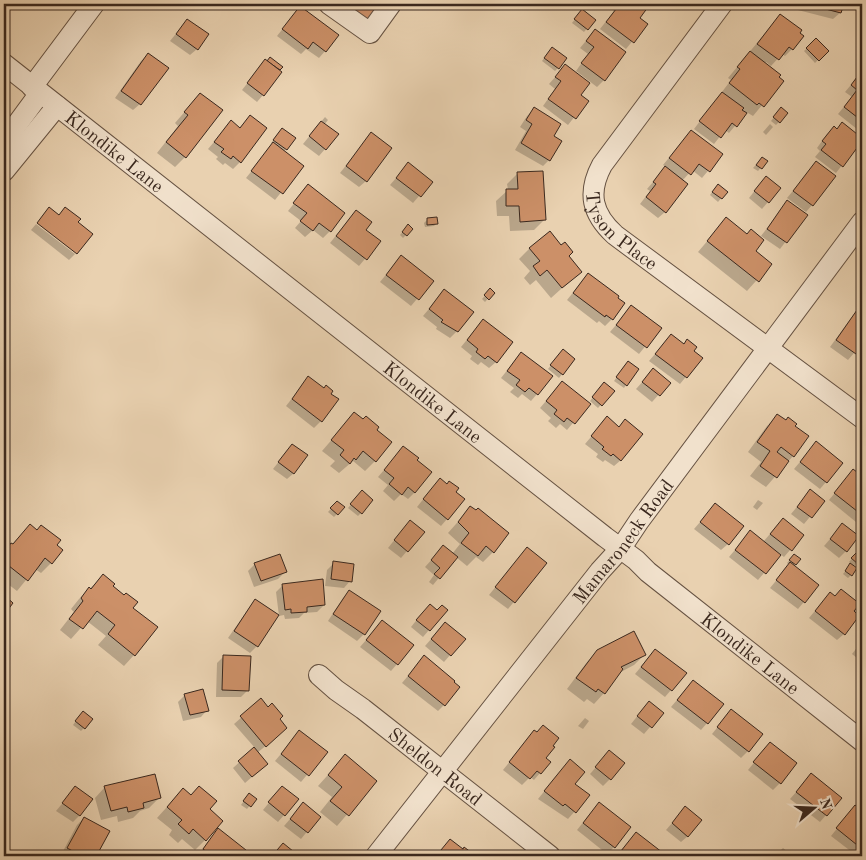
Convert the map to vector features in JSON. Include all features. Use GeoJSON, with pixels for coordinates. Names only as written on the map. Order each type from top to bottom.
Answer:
{"type":"FeatureCollection","features":[{"type":"Feature","properties":{"kind":"street"},"geometry":{"type":"LineString","coordinates":[[4,142],[36,90],[94,4]]}},
{"type":"Feature","properties":{"kind":"street"},"geometry":{"type":"LineString","coordinates":[[329,4],[370,33],[391,4]]}},
{"type":"Feature","properties":{"kind":"street","name":"Tyson Place"},"geometry":{"type":"LineString","coordinates":[[722,4],[602,165],[596,177],[593,195],[596,210],[601,220],[615,235],[862,418]]}},
{"type":"Feature","properties":{"kind":"street","name":"Klondike Lane"},"geometry":{"type":"LineString","coordinates":[[4,64],[621,548],[648,572],[862,740]]}},
{"type":"Feature","properties":{"kind":"street"},"geometry":{"type":"LineString","coordinates":[[4,171],[57,106]]}},
{"type":"Feature","properties":{"kind":"street","name":"Mamaroneck Road"},"geometry":{"type":"LineString","coordinates":[[376,856],[621,548],[639,521],[862,222]]}},
{"type":"Feature","properties":{"kind":"street","name":"Sheldon Road"},"geometry":{"type":"LineString","coordinates":[[319,675],[550,856]]}},
{"type":"Feature","properties":{"kind":"building"},"geometry":{"type":"Polygon","coordinates":[[[345,4],[384,4],[370,22],[345,4]]]}},
{"type":"Feature","properties":{"kind":"building"},"geometry":{"type":"Polygon","coordinates":[[[620,4],[644,4],[648,7],[640,18],[648,24],[634,43],[606,22],[620,4]]]}},
{"type":"Feature","properties":{"kind":"building"},"geometry":{"type":"Polygon","coordinates":[[[806,4],[844,4],[841,13],[806,4]]]}},
{"type":"Feature","properties":{"kind":"building"},"geometry":{"type":"Polygon","coordinates":[[[300,6],[339,35],[326,52],[313,42],[308,49],[282,29],[300,6]]]}},
{"type":"Feature","properties":{"kind":"building"},"geometry":{"type":"Polygon","coordinates":[[[582,9],[596,20],[588,30],[574,19],[582,9]]]}},
{"type":"Feature","properties":{"kind":"building"},"geometry":{"type":"Polygon","coordinates":[[[780,14],[802,30],[800,33],[804,36],[793,50],[789,47],[779,60],[757,44],[780,14]]]}},
{"type":"Feature","properties":{"kind":"building"},"geometry":{"type":"Polygon","coordinates":[[[187,19],[209,34],[198,50],[176,34],[187,19]]]}},
{"type":"Feature","properties":{"kind":"building"},"geometry":{"type":"Polygon","coordinates":[[[595,29],[626,52],[605,81],[581,63],[594,47],[586,41],[595,29]]]}},
{"type":"Feature","properties":{"kind":"building"},"geometry":{"type":"Polygon","coordinates":[[[816,38],[829,51],[819,61],[806,48],[816,38]]]}},
{"type":"Feature","properties":{"kind":"building"},"geometry":{"type":"Polygon","coordinates":[[[552,47],[567,58],[559,69],[544,58],[552,47]]]}},
{"type":"Feature","properties":{"kind":"building"},"geometry":{"type":"Polygon","coordinates":[[[750,51],[781,75],[779,77],[784,81],[764,107],[759,103],[757,105],[729,83],[740,69],[737,67],[750,51]]]}},
{"type":"Feature","properties":{"kind":"building"},"geometry":{"type":"Polygon","coordinates":[[[148,53],[169,68],[141,105],[121,91],[148,53]]]}},
{"type":"Feature","properties":{"kind":"building"},"geometry":{"type":"Polygon","coordinates":[[[270,57],[283,67],[280,70],[267,61],[270,57]]]}},
{"type":"Feature","properties":{"kind":"building"},"geometry":{"type":"Polygon","coordinates":[[[265,59],[282,72],[264,96],[247,83],[265,59]]]}},
{"type":"Feature","properties":{"kind":"building"},"geometry":{"type":"Polygon","coordinates":[[[565,64],[590,83],[581,95],[589,101],[576,119],[548,99],[561,81],[555,77],[565,64]]]}},
{"type":"Feature","properties":{"kind":"building"},"geometry":{"type":"Polygon","coordinates":[[[860,73],[862,74],[862,121],[844,107],[857,90],[851,85],[860,73]]]}},
{"type":"Feature","properties":{"kind":"building"},"geometry":{"type":"Polygon","coordinates":[[[722,92],[744,108],[742,110],[747,113],[737,127],[732,123],[721,138],[699,121],[722,92]]]}},
{"type":"Feature","properties":{"kind":"building"},"geometry":{"type":"Polygon","coordinates":[[[200,93],[223,110],[186,158],[166,142],[188,115],[184,112],[200,93]]]}},
{"type":"Feature","properties":{"kind":"building"},"geometry":{"type":"Polygon","coordinates":[[[534,107],[561,124],[554,136],[562,141],[550,161],[521,143],[532,124],[526,120],[534,107]]]}},
{"type":"Feature","properties":{"kind":"building"},"geometry":{"type":"Polygon","coordinates":[[[781,107],[788,113],[780,123],[773,117],[781,107]]]}},
{"type":"Feature","properties":{"kind":"building"},"geometry":{"type":"Polygon","coordinates":[[[250,115],[267,128],[241,163],[233,156],[231,159],[221,152],[224,149],[214,142],[231,120],[240,128],[250,115]]]}},
{"type":"Feature","properties":{"kind":"building"},"geometry":{"type":"Polygon","coordinates":[[[321,121],[339,134],[326,150],[309,136],[321,121]]]}},
{"type":"Feature","properties":{"kind":"building"},"geometry":{"type":"Polygon","coordinates":[[[842,122],[862,138],[862,141],[843,167],[821,150],[826,144],[822,141],[834,126],[837,129],[842,122]]]}},
{"type":"Feature","properties":{"kind":"building"},"geometry":{"type":"Polygon","coordinates":[[[282,128],[296,138],[287,150],[273,140],[282,128]]]}},
{"type":"Feature","properties":{"kind":"building"},"geometry":{"type":"Polygon","coordinates":[[[691,130],[723,154],[710,172],[699,164],[691,175],[669,158],[691,130]]]}},
{"type":"Feature","properties":{"kind":"building"},"geometry":{"type":"Polygon","coordinates":[[[371,132],[392,148],[367,182],[346,166],[371,132]]]}},
{"type":"Feature","properties":{"kind":"building"},"geometry":{"type":"Polygon","coordinates":[[[273,142],[304,166],[283,194],[251,171],[273,142]]]}},
{"type":"Feature","properties":{"kind":"building"},"geometry":{"type":"Polygon","coordinates":[[[762,157],[768,161],[762,169],[756,165],[762,157]]]}},
{"type":"Feature","properties":{"kind":"building"},"geometry":{"type":"Polygon","coordinates":[[[816,161],[836,176],[813,206],[793,191],[816,161]]]}},
{"type":"Feature","properties":{"kind":"building"},"geometry":{"type":"Polygon","coordinates":[[[408,162],[433,182],[421,197],[396,178],[408,162]]]}},
{"type":"Feature","properties":{"kind":"building"},"geometry":{"type":"Polygon","coordinates":[[[665,166],[688,184],[666,213],[646,197],[656,184],[653,182],[665,166]]]}},
{"type":"Feature","properties":{"kind":"building"},"geometry":{"type":"Polygon","coordinates":[[[543,171],[546,220],[520,222],[519,206],[506,206],[506,189],[518,189],[517,172],[543,171]]]}},
{"type":"Feature","properties":{"kind":"building"},"geometry":{"type":"Polygon","coordinates":[[[766,176],[781,188],[769,203],[754,191],[766,176]]]}},
{"type":"Feature","properties":{"kind":"building"},"geometry":{"type":"Polygon","coordinates":[[[308,184],[345,213],[331,232],[319,223],[313,231],[300,221],[307,213],[293,203],[308,184]]]}},
{"type":"Feature","properties":{"kind":"building"},"geometry":{"type":"Polygon","coordinates":[[[718,184],[728,192],[722,199],[712,192],[718,184]]]}},
{"type":"Feature","properties":{"kind":"building"},"geometry":{"type":"Polygon","coordinates":[[[787,200],[808,215],[787,243],[767,229],[787,200]]]}},
{"type":"Feature","properties":{"kind":"building"},"geometry":{"type":"Polygon","coordinates":[[[49,207],[59,215],[65,207],[81,219],[78,222],[93,234],[77,254],[37,223],[49,207]]]}},
{"type":"Feature","properties":{"kind":"building"},"geometry":{"type":"Polygon","coordinates":[[[356,210],[372,222],[366,230],[381,241],[367,260],[336,236],[356,210]]]}},
{"type":"Feature","properties":{"kind":"building"},"geometry":{"type":"Polygon","coordinates":[[[437,217],[438,224],[427,225],[427,218],[437,217]]]}},
{"type":"Feature","properties":{"kind":"building"},"geometry":{"type":"Polygon","coordinates":[[[726,217],[747,234],[751,229],[764,240],[756,251],[772,264],[759,282],[707,241],[726,217]]]}},
{"type":"Feature","properties":{"kind":"building"},"geometry":{"type":"Polygon","coordinates":[[[408,224],[413,229],[407,236],[402,232],[408,224]]]}},
{"type":"Feature","properties":{"kind":"building"},"geometry":{"type":"Polygon","coordinates":[[[550,231],[561,245],[565,242],[573,252],[569,256],[582,272],[562,288],[547,270],[540,276],[533,266],[540,261],[529,248],[550,231]]]}},
{"type":"Feature","properties":{"kind":"building"},"geometry":{"type":"Polygon","coordinates":[[[401,255],[434,281],[419,300],[386,275],[401,255]]]}},
{"type":"Feature","properties":{"kind":"building"},"geometry":{"type":"Polygon","coordinates":[[[588,273],[619,296],[618,298],[625,303],[613,320],[606,315],[605,317],[573,293],[588,273]]]}},
{"type":"Feature","properties":{"kind":"building"},"geometry":{"type":"Polygon","coordinates":[[[490,288],[495,293],[489,300],[484,295],[490,288]]]}},
{"type":"Feature","properties":{"kind":"building"},"geometry":{"type":"Polygon","coordinates":[[[444,289],[474,312],[458,332],[441,322],[443,320],[429,309],[444,289]]]}},
{"type":"Feature","properties":{"kind":"building"},"geometry":{"type":"Polygon","coordinates":[[[631,305],[662,328],[647,348],[616,325],[631,305]]]}},
{"type":"Feature","properties":{"kind":"building"},"geometry":{"type":"Polygon","coordinates":[[[857,310],[862,313],[862,345],[856,354],[836,340],[857,310]]]}},
{"type":"Feature","properties":{"kind":"building"},"geometry":{"type":"Polygon","coordinates":[[[483,319],[513,342],[497,363],[488,356],[485,359],[476,352],[478,349],[467,340],[483,319]]]}},
{"type":"Feature","properties":{"kind":"building"},"geometry":{"type":"Polygon","coordinates":[[[671,334],[684,344],[687,339],[697,347],[694,351],[703,358],[687,378],[655,354],[671,334]]]}},
{"type":"Feature","properties":{"kind":"building"},"geometry":{"type":"Polygon","coordinates":[[[563,349],[575,359],[563,375],[550,365],[563,349]]]}},
{"type":"Feature","properties":{"kind":"building"},"geometry":{"type":"Polygon","coordinates":[[[521,352],[553,376],[538,395],[529,388],[525,392],[516,385],[520,380],[507,371],[521,352]]]}},
{"type":"Feature","properties":{"kind":"building"},"geometry":{"type":"Polygon","coordinates":[[[628,361],[639,369],[627,386],[616,377],[628,361]]]}},
{"type":"Feature","properties":{"kind":"building"},"geometry":{"type":"Polygon","coordinates":[[[653,368],[671,383],[660,396],[642,382],[653,368]]]}},
{"type":"Feature","properties":{"kind":"building"},"geometry":{"type":"Polygon","coordinates":[[[308,376],[324,388],[326,385],[333,391],[331,394],[339,399],[322,422],[292,399],[308,376]]]}},
{"type":"Feature","properties":{"kind":"building"},"geometry":{"type":"Polygon","coordinates":[[[562,381],[591,404],[575,424],[567,418],[564,422],[554,414],[557,410],[546,401],[562,381]]]}},
{"type":"Feature","properties":{"kind":"building"},"geometry":{"type":"Polygon","coordinates":[[[604,382],[615,391],[602,406],[592,397],[604,382]]]}},
{"type":"Feature","properties":{"kind":"building"},"geometry":{"type":"Polygon","coordinates":[[[354,412],[363,419],[366,416],[379,427],[377,430],[392,442],[376,462],[363,451],[350,464],[340,455],[344,450],[331,440],[354,412]]]}},
{"type":"Feature","properties":{"kind":"building"},"geometry":{"type":"Polygon","coordinates":[[[777,414],[786,420],[788,417],[797,424],[795,426],[809,436],[794,457],[781,447],[777,452],[789,461],[777,478],[760,466],[770,451],[757,442],[777,414]]]}},
{"type":"Feature","properties":{"kind":"building"},"geometry":{"type":"Polygon","coordinates":[[[607,416],[619,427],[625,419],[643,434],[621,461],[613,454],[611,456],[602,449],[604,447],[591,436],[607,416]]]}},
{"type":"Feature","properties":{"kind":"building"},"geometry":{"type":"Polygon","coordinates":[[[816,441],[843,463],[827,483],[800,462],[816,441]]]}},
{"type":"Feature","properties":{"kind":"building"},"geometry":{"type":"Polygon","coordinates":[[[292,444],[308,455],[294,474],[278,462],[292,444]]]}},
{"type":"Feature","properties":{"kind":"building"},"geometry":{"type":"Polygon","coordinates":[[[403,446],[419,458],[417,460],[432,472],[415,493],[408,487],[402,495],[389,484],[394,478],[384,470],[403,446]]]}},
{"type":"Feature","properties":{"kind":"building"},"geometry":{"type":"Polygon","coordinates":[[[853,469],[862,476],[862,515],[834,493],[853,469]]]}},
{"type":"Feature","properties":{"kind":"building"},"geometry":{"type":"Polygon","coordinates":[[[440,478],[447,484],[449,481],[459,488],[456,492],[465,499],[448,520],[423,499],[440,478]]]}},
{"type":"Feature","properties":{"kind":"building"},"geometry":{"type":"Polygon","coordinates":[[[810,489],[825,501],[812,518],[797,507],[810,489]]]}},
{"type":"Feature","properties":{"kind":"building"},"geometry":{"type":"Polygon","coordinates":[[[362,490],[373,500],[362,514],[350,504],[362,490]]]}},
{"type":"Feature","properties":{"kind":"building"},"geometry":{"type":"Polygon","coordinates":[[[337,501],[345,507],[338,515],[330,508],[337,501]]]}},
{"type":"Feature","properties":{"kind":"building"},"geometry":{"type":"Polygon","coordinates":[[[715,503],[744,526],[729,545],[700,522],[715,503]]]}},
{"type":"Feature","properties":{"kind":"building"},"geometry":{"type":"Polygon","coordinates":[[[470,506],[476,510],[478,508],[509,533],[494,553],[486,546],[478,556],[461,543],[469,533],[458,522],[470,506]]]}},
{"type":"Feature","properties":{"kind":"building"},"geometry":{"type":"Polygon","coordinates":[[[783,518],[804,535],[792,551],[770,534],[783,518]]]}},
{"type":"Feature","properties":{"kind":"building"},"geometry":{"type":"Polygon","coordinates":[[[410,520],[425,532],[408,552],[394,540],[410,520]]]}},
{"type":"Feature","properties":{"kind":"building"},"geometry":{"type":"Polygon","coordinates":[[[842,523],[859,536],[847,552],[830,539],[842,523]]]}},
{"type":"Feature","properties":{"kind":"building"},"geometry":{"type":"Polygon","coordinates":[[[30,524],[37,530],[41,525],[61,540],[57,545],[63,550],[52,564],[45,558],[28,581],[4,562],[4,552],[30,524]]]}},
{"type":"Feature","properties":{"kind":"building"},"geometry":{"type":"Polygon","coordinates":[[[750,530],[781,555],[766,574],[735,550],[750,530]]]}},
{"type":"Feature","properties":{"kind":"building"},"geometry":{"type":"Polygon","coordinates":[[[443,545],[458,557],[440,579],[434,574],[440,568],[431,560],[443,545]]]}},
{"type":"Feature","properties":{"kind":"building"},"geometry":{"type":"Polygon","coordinates":[[[527,547],[547,563],[515,603],[495,587],[527,547]]]}},
{"type":"Feature","properties":{"kind":"building"},"geometry":{"type":"Polygon","coordinates":[[[856,553],[862,558],[858,564],[851,558],[856,553]]]}},
{"type":"Feature","properties":{"kind":"building"},"geometry":{"type":"Polygon","coordinates":[[[280,554],[287,572],[261,581],[254,563],[280,554]]]}},
{"type":"Feature","properties":{"kind":"building"},"geometry":{"type":"Polygon","coordinates":[[[794,554],[801,559],[796,565],[789,560],[794,554]]]}},
{"type":"Feature","properties":{"kind":"building"},"geometry":{"type":"Polygon","coordinates":[[[333,561],[354,564],[352,582],[331,579],[333,561]]]}},
{"type":"Feature","properties":{"kind":"building"},"geometry":{"type":"Polygon","coordinates":[[[790,562],[819,585],[805,603],[776,580],[790,562]]]}},
{"type":"Feature","properties":{"kind":"building"},"geometry":{"type":"Polygon","coordinates":[[[850,563],[857,568],[852,576],[845,571],[850,563]]]}},
{"type":"Feature","properties":{"kind":"building"},"geometry":{"type":"Polygon","coordinates":[[[103,574],[124,595],[126,593],[138,602],[133,608],[158,627],[135,656],[108,634],[115,625],[97,611],[83,629],[69,619],[83,601],[81,598],[89,587],[91,589],[103,574]]]}},
{"type":"Feature","properties":{"kind":"building"},"geometry":{"type":"Polygon","coordinates":[[[323,579],[325,605],[307,607],[307,612],[291,613],[291,609],[285,610],[282,584],[323,579]]]}},
{"type":"Feature","properties":{"kind":"building"},"geometry":{"type":"Polygon","coordinates":[[[841,589],[860,604],[854,611],[859,616],[845,635],[815,611],[830,592],[835,596],[841,589]]]}},
{"type":"Feature","properties":{"kind":"building"},"geometry":{"type":"Polygon","coordinates":[[[349,590],[381,611],[365,635],[333,614],[349,590]]]}},
{"type":"Feature","properties":{"kind":"building"},"geometry":{"type":"Polygon","coordinates":[[[4,595],[13,603],[4,615],[4,595]]]}},
{"type":"Feature","properties":{"kind":"building"},"geometry":{"type":"Polygon","coordinates":[[[255,599],[279,615],[258,647],[234,631],[255,599]]]}},
{"type":"Feature","properties":{"kind":"building"},"geometry":{"type":"Polygon","coordinates":[[[430,604],[437,610],[442,605],[448,610],[430,631],[416,620],[430,604]]]}},
{"type":"Feature","properties":{"kind":"building"},"geometry":{"type":"Polygon","coordinates":[[[382,620],[414,645],[398,665],[366,640],[382,620]]]}},
{"type":"Feature","properties":{"kind":"building"},"geometry":{"type":"Polygon","coordinates":[[[445,622],[466,639],[451,656],[431,639],[445,622]]]}},
{"type":"Feature","properties":{"kind":"building"},"geometry":{"type":"Polygon","coordinates":[[[634,631],[646,655],[621,667],[623,669],[605,694],[598,689],[596,692],[576,678],[597,650],[634,631]]]}},
{"type":"Feature","properties":{"kind":"building"},"geometry":{"type":"Polygon","coordinates":[[[655,649],[687,673],[672,691],[641,667],[655,649]]]}},
{"type":"Feature","properties":{"kind":"building"},"geometry":{"type":"Polygon","coordinates":[[[223,655],[251,656],[249,691],[222,690],[223,655]]]}},
{"type":"Feature","properties":{"kind":"building"},"geometry":{"type":"Polygon","coordinates":[[[424,655],[460,687],[445,706],[408,676],[424,655]]]}},
{"type":"Feature","properties":{"kind":"building"},"geometry":{"type":"Polygon","coordinates":[[[693,680],[724,704],[708,724],[677,700],[693,680]]]}},
{"type":"Feature","properties":{"kind":"building"},"geometry":{"type":"Polygon","coordinates":[[[203,689],[209,711],[190,715],[184,694],[203,689]]]}},
{"type":"Feature","properties":{"kind":"building"},"geometry":{"type":"Polygon","coordinates":[[[261,698],[268,707],[272,703],[283,716],[280,719],[287,728],[266,747],[240,716],[261,698]]]}},
{"type":"Feature","properties":{"kind":"building"},"geometry":{"type":"Polygon","coordinates":[[[649,701],[664,713],[652,728],[637,716],[649,701]]]}},
{"type":"Feature","properties":{"kind":"building"},"geometry":{"type":"Polygon","coordinates":[[[731,709],[763,734],[749,752],[717,727],[731,709]]]}},
{"type":"Feature","properties":{"kind":"building"},"geometry":{"type":"Polygon","coordinates":[[[83,711],[93,719],[85,729],[75,721],[83,711]]]}},
{"type":"Feature","properties":{"kind":"building"},"geometry":{"type":"Polygon","coordinates":[[[543,725],[559,738],[553,746],[555,747],[546,758],[551,762],[541,774],[537,771],[530,779],[509,762],[534,730],[537,732],[543,725]]]}},
{"type":"Feature","properties":{"kind":"building"},"geometry":{"type":"Polygon","coordinates":[[[299,730],[328,752],[309,776],[281,754],[299,730]]]}},
{"type":"Feature","properties":{"kind":"building"},"geometry":{"type":"Polygon","coordinates":[[[770,742],[797,763],[781,784],[753,762],[770,742]]]}},
{"type":"Feature","properties":{"kind":"building"},"geometry":{"type":"Polygon","coordinates":[[[254,747],[268,764],[252,777],[238,761],[254,747]]]}},
{"type":"Feature","properties":{"kind":"building"},"geometry":{"type":"Polygon","coordinates":[[[609,750],[625,763],[611,780],[595,767],[609,750]]]}},
{"type":"Feature","properties":{"kind":"building"},"geometry":{"type":"Polygon","coordinates":[[[345,754],[377,781],[349,816],[330,801],[342,787],[328,775],[345,754]]]}},
{"type":"Feature","properties":{"kind":"building"},"geometry":{"type":"Polygon","coordinates":[[[570,759],[585,772],[575,784],[590,795],[576,813],[565,804],[563,806],[544,791],[570,759]]]}},
{"type":"Feature","properties":{"kind":"building"},"geometry":{"type":"Polygon","coordinates":[[[811,773],[842,798],[827,816],[796,792],[811,773]]]}},
{"type":"Feature","properties":{"kind":"building"},"geometry":{"type":"Polygon","coordinates":[[[155,774],[161,798],[143,803],[144,808],[128,812],[127,807],[111,811],[104,786],[155,774]]]}},
{"type":"Feature","properties":{"kind":"building"},"geometry":{"type":"Polygon","coordinates":[[[75,786],[93,799],[80,816],[62,803],[75,786]]]}},
{"type":"Feature","properties":{"kind":"building"},"geometry":{"type":"Polygon","coordinates":[[[199,786],[217,801],[210,809],[223,821],[206,841],[193,829],[189,834],[178,824],[182,820],[167,807],[183,788],[191,795],[199,786]]]}},
{"type":"Feature","properties":{"kind":"building"},"geometry":{"type":"Polygon","coordinates":[[[282,786],[299,799],[285,816],[268,802],[282,786]]]}},
{"type":"Feature","properties":{"kind":"building"},"geometry":{"type":"Polygon","coordinates":[[[249,793],[257,799],[251,807],[243,801],[249,793]]]}},
{"type":"Feature","properties":{"kind":"building"},"geometry":{"type":"Polygon","coordinates":[[[303,802],[321,817],[308,833],[290,819],[303,802]]]}},
{"type":"Feature","properties":{"kind":"building"},"geometry":{"type":"Polygon","coordinates":[[[599,802],[631,827],[615,848],[583,823],[599,802]]]}},
{"type":"Feature","properties":{"kind":"building"},"geometry":{"type":"Polygon","coordinates":[[[855,805],[862,810],[862,849],[836,828],[855,805]]]}},
{"type":"Feature","properties":{"kind":"building"},"geometry":{"type":"Polygon","coordinates":[[[685,806],[702,820],[688,837],[672,823],[685,806]]]}},
{"type":"Feature","properties":{"kind":"building"},"geometry":{"type":"Polygon","coordinates":[[[84,817],[110,831],[98,853],[94,851],[91,856],[82,856],[67,848],[84,817]]]}},
{"type":"Feature","properties":{"kind":"building"},"geometry":{"type":"Polygon","coordinates":[[[218,828],[251,854],[249,856],[212,856],[203,849],[218,828]]]}},
{"type":"Feature","properties":{"kind":"building"},"geometry":{"type":"Polygon","coordinates":[[[636,832],[667,856],[628,856],[621,851],[636,832]]]}},
{"type":"Feature","properties":{"kind":"building"},"geometry":{"type":"Polygon","coordinates":[[[450,839],[463,849],[464,847],[476,856],[436,856],[450,839]]]}},
{"type":"Feature","properties":{"kind":"building"},"geometry":{"type":"Polygon","coordinates":[[[283,843],[299,856],[272,856],[283,843]]]}}]}
